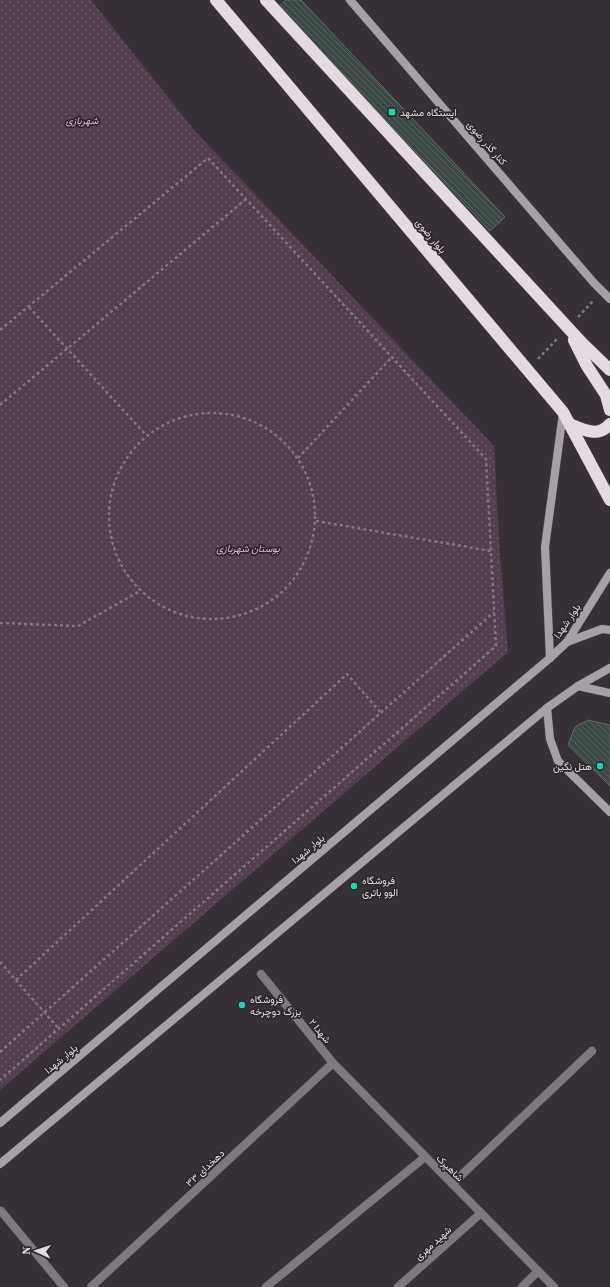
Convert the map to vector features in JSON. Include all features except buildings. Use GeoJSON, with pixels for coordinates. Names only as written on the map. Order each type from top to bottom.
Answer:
{"type":"FeatureCollection","features":[{"type":"Feature","properties":{"kind":"highway","name":"بلوار رضوی"},"geometry":{"type":"LineString","coordinates":[[216,0],[563,412],[610,500]]}},
{"type":"Feature","properties":{"kind":"highway"},"geometry":{"type":"LineString","coordinates":[[266,0],[582,344],[610,370]]}},
{"type":"Feature","properties":{"kind":"highway"},"geometry":{"type":"LineString","coordinates":[[567,327],[587,366],[606,395],[610,410]]}},
{"type":"Feature","properties":{"kind":"highway"},"geometry":{"type":"LineString","coordinates":[[570,425],[595,432],[604,430],[610,424]]}},
{"type":"Feature","properties":{"kind":"main road","name":"کنار گذر رضوی"},"geometry":{"type":"LineString","coordinates":[[350,0],[594,283],[610,299]]}},
{"type":"Feature","properties":{"kind":"main road"},"geometry":{"type":"LineString","coordinates":[[550,658],[545,547],[563,412]]}},
{"type":"Feature","properties":{"kind":"main road","name":"بلوار شهدا"},"geometry":{"type":"LineString","coordinates":[[0,1123],[550,658],[567,642],[610,573]]}},
{"type":"Feature","properties":{"kind":"main road"},"geometry":{"type":"LineString","coordinates":[[567,642],[602,629],[610,630]]}},
{"type":"Feature","properties":{"kind":"main road"},"geometry":{"type":"LineString","coordinates":[[0,1164],[547,708],[578,686],[610,668]]}},
{"type":"Feature","properties":{"kind":"main road"},"geometry":{"type":"LineString","coordinates":[[578,686],[610,693]]}},
{"type":"Feature","properties":{"kind":"main road"},"geometry":{"type":"LineString","coordinates":[[547,708],[550,739],[558,761],[610,812]]}},
{"type":"Feature","properties":{"kind":"street","name":"شهدا ۲"},"geometry":{"type":"LineString","coordinates":[[261,974],[333,1063]]}},
{"type":"Feature","properties":{"kind":"street"},"geometry":{"type":"LineString","coordinates":[[452,1184],[592,1051]]}},
{"type":"Feature","properties":{"kind":"street","name":"شاهپرک"},"geometry":{"type":"LineString","coordinates":[[333,1063],[554,1287]]}},
{"type":"Feature","properties":{"kind":"street","name":"دهخدای ۳۳"},"geometry":{"type":"LineString","coordinates":[[91,1287],[333,1063]]}},
{"type":"Feature","properties":{"kind":"street"},"geometry":{"type":"LineString","coordinates":[[266,1287],[425,1157]]}},
{"type":"Feature","properties":{"kind":"street"},"geometry":{"type":"LineString","coordinates":[[1,1211],[64,1287]]}},
{"type":"Feature","properties":{"kind":"street","name":"شهید مهری"},"geometry":{"type":"LineString","coordinates":[[398,1287],[481,1213]]}},
{"type":"Feature","properties":{"kind":"street"},"geometry":{"type":"LineString","coordinates":[[522,1287],[538,1271]]}},
{"type":"Feature","properties":{"kind":"path"},"geometry":{"type":"LineString","coordinates":[[0,330],[208,158],[486,459],[496,646],[0,1080]]}},
{"type":"Feature","properties":{"kind":"path"},"geometry":{"type":"LineString","coordinates":[[0,405],[246,199]]}},
{"type":"Feature","properties":{"kind":"path"},"geometry":{"type":"LineString","coordinates":[[29,306],[146,435]]}},
{"type":"Feature","properties":{"kind":"path"},"geometry":{"type":"LineString","coordinates":[[298,458],[392,358]]}},
{"type":"Feature","properties":{"kind":"path"},"geometry":{"type":"LineString","coordinates":[[210,412],[244,417],[275,433],[298,458],[312,488],[316,521],[309,554],[292,583],[266,606],[234,618],[201,620],[168,611],[140,591],[119,563],[109,530],[110,494],[123,462],[146,435],[176,418],[210,412]]}},
{"type":"Feature","properties":{"kind":"path"},"geometry":{"type":"LineString","coordinates":[[316,521],[491,551]]}},
{"type":"Feature","properties":{"kind":"path"},"geometry":{"type":"LineString","coordinates":[[0,623],[78,626],[140,591]]}},
{"type":"Feature","properties":{"kind":"path"},"geometry":{"type":"LineString","coordinates":[[0,1052],[494,612]]}},
{"type":"Feature","properties":{"kind":"path"},"geometry":{"type":"LineString","coordinates":[[16,980],[348,674],[381,713]]}},
{"type":"Feature","properties":{"kind":"path"},"geometry":{"type":"LineString","coordinates":[[0,962],[60,1029]]}},
{"type":"Feature","properties":{"kind":"green space","name":"بوستان شهربازی"},"geometry":{"type":"Polygon","coordinates":[[[0,0],[91,0],[194,130],[494,446],[500,556],[508,652],[0,1090],[0,0]]]}},
{"type":"Feature","properties":{"kind":"place","name":"ایستگاه مشهد"},"geometry":{"type":"Point","coordinates":[392,112]}},
{"type":"Feature","properties":{"kind":"place","name":"هتل نگین"},"geometry":{"type":"Point","coordinates":[600,766]}},
{"type":"Feature","properties":{"kind":"place","name":"فروشگاه الوو باتری"},"geometry":{"type":"Point","coordinates":[354,886]}},
{"type":"Feature","properties":{"kind":"place","name":"فروشگاه بزرگ دوچرخه"},"geometry":{"type":"Point","coordinates":[242,1005]}},
{"type":"Feature","properties":{"kind":"park label","name":"شهربازی"},"geometry":{"type":"Point","coordinates":[82,120]}}]}
